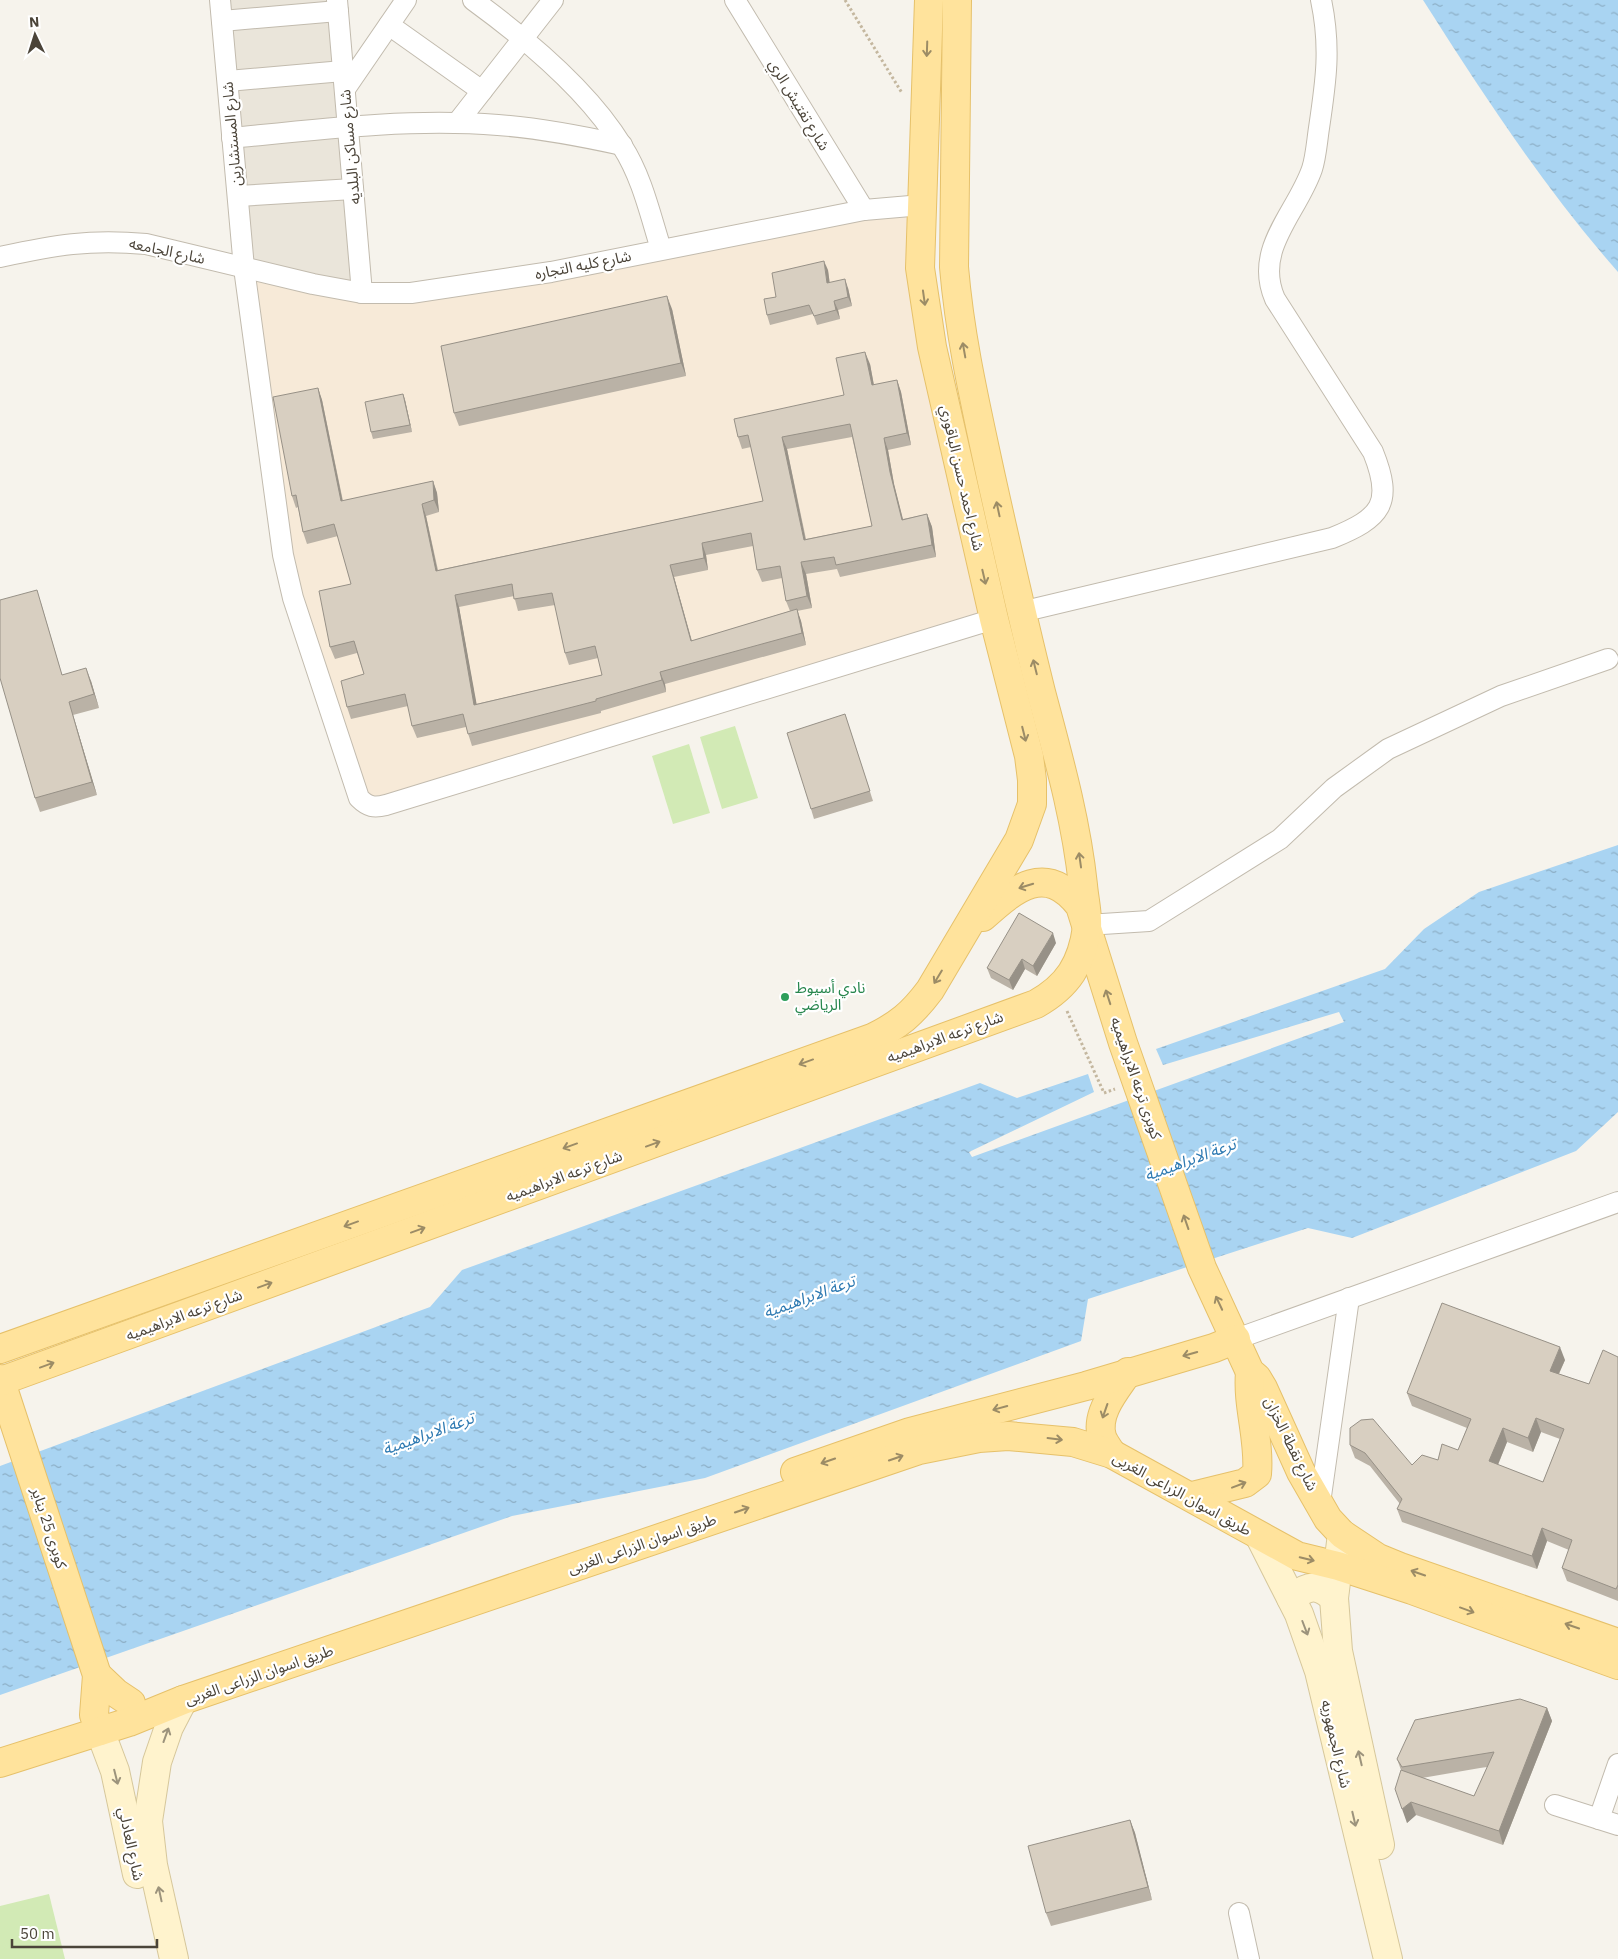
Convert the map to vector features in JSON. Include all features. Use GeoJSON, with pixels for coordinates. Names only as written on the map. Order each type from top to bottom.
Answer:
{"type":"FeatureCollection","features":[{"type":"Feature","properties":{"kind":"main road","name":"شارع احمد حسن الباقوري"},"geometry":{"type":"LineString","coordinates":[[929,0],[920,268],[932,347],[994,619],[1029,756],[1032,804],[1019,840],[963,935]]}},
{"type":"Feature","properties":{"kind":"main road","name":"شارع احمد حسن الباقوري"},"geometry":{"type":"LineString","coordinates":[[957,0],[954,267],[969,377],[1021,612],[1071,806],[1080,857],[1087,925]]}},
{"type":"Feature","properties":{"kind":"main road"},"geometry":{"type":"LineString","coordinates":[[920,268],[954,267]]}},
{"type":"Feature","properties":{"kind":"main road"},"geometry":{"type":"LineString","coordinates":[[963,935],[1009,893],[1024,885],[1040,882],[1056,885],[1070,892],[1080,906],[1087,925]]}},
{"type":"Feature","properties":{"kind":"main road","name":"شارع ترعه الابراهيميه"},"geometry":{"type":"LineString","coordinates":[[0,1350],[1036,1004],[1057,991],[1068,979],[1080,960],[1087,925]]}},
{"type":"Feature","properties":{"kind":"main road","name":"كوبرى ترعه الابراهيميه"},"geometry":{"type":"LineString","coordinates":[[1087,925],[1124,1043],[1202,1268],[1236,1339]]}},
{"type":"Feature","properties":{"kind":"main road","name":"شارع ترعه الابراهيميه"},"geometry":{"type":"LineString","coordinates":[[0,1381],[601,1149],[872,1038],[896,1026],[915,1010],[930,990],[963,935]]}},
{"type":"Feature","properties":{"kind":"main road","name":"طريق اسوان الزراعى الغربى"},"geometry":{"type":"LineString","coordinates":[[0,1763],[97,1723],[131,1703],[910,1432],[1086,1386],[1214,1348],[1236,1339]]}},
{"type":"Feature","properties":{"kind":"main road","name":"شارع نقطة الخزان"},"geometry":{"type":"LineString","coordinates":[[1236,1339],[1250,1372],[1257,1378],[1263,1388],[1301,1472],[1330,1518]]}},
{"type":"Feature","properties":{"kind":"main road"},"geometry":{"type":"LineString","coordinates":[[1112,1454],[1102,1436],[1102,1417],[1108,1401],[1128,1372]]}},
{"type":"Feature","properties":{"kind":"main road","name":"شارع نقطة الخزان"},"geometry":{"type":"LineString","coordinates":[[1192,1496],[1246,1484],[1256,1474],[1258,1456],[1248,1393],[1250,1372]]}},
{"type":"Feature","properties":{"kind":"main road","name":"كوبرى 25 يناير"},"geometry":{"type":"LineString","coordinates":[[0,1381],[97,1675],[97,1723]]}},
{"type":"Feature","properties":{"kind":"main road","name":"طريق اسوان الزراعى الغربى"},"geometry":{"type":"LineString","coordinates":[[0,1748],[183,1700],[919,1450],[980,1438],[1008,1436],[1073,1442],[1112,1454],[1192,1496],[1297,1556],[1338,1566]]}},
{"type":"Feature","properties":{"kind":"main road"},"geometry":{"type":"LineString","coordinates":[[1330,1518],[1378,1558],[1618,1642]]}},
{"type":"Feature","properties":{"kind":"main road"},"geometry":{"type":"LineString","coordinates":[[1338,1566],[1412,1590],[1618,1665]]}},
{"type":"Feature","properties":{"kind":"main road","name":"كوبرى 25 يناير"},"geometry":{"type":"LineString","coordinates":[[97,1675],[116,1693],[131,1703]]}},
{"type":"Feature","properties":{"kind":"street","name":"شارع المستشارين"},"geometry":{"type":"LineString","coordinates":[[220,0],[244,268],[283,555],[303,627],[360,798],[365,804],[373,807],[386,805],[994,619]]}},
{"type":"Feature","properties":{"kind":"street"},"geometry":{"type":"LineString","coordinates":[[228,81],[344,80],[389,25],[406,0]]}},
{"type":"Feature","properties":{"kind":"street"},"geometry":{"type":"LineString","coordinates":[[473,0],[524,38],[598,111],[622,146],[641,185],[660,249]]}},
{"type":"Feature","properties":{"kind":"street"},"geometry":{"type":"LineString","coordinates":[[457,123],[553,0]]}},
{"type":"Feature","properties":{"kind":"street","name":"شارع تفتيش الري"},"geometry":{"type":"LineString","coordinates":[[735,0],[864,210]]}},
{"type":"Feature","properties":{"kind":"street"},"geometry":{"type":"LineString","coordinates":[[1021,612],[1332,538],[1357,528],[1374,515],[1384,496],[1382,474],[1373,452],[1275,299],[1269,280],[1270,261],[1284,222],[1312,168],[1328,70],[1321,0]]}},
{"type":"Feature","properties":{"kind":"street"},"geometry":{"type":"LineString","coordinates":[[222,21],[338,6]]}},
{"type":"Feature","properties":{"kind":"street","name":"شارع مساكن البلديه"},"geometry":{"type":"LineString","coordinates":[[338,6],[362,293]]}},
{"type":"Feature","properties":{"kind":"street"},"geometry":{"type":"LineString","coordinates":[[389,25],[482,91]]}},
{"type":"Feature","properties":{"kind":"street"},"geometry":{"type":"LineString","coordinates":[[232,138],[348,127],[457,123],[540,129],[622,146]]}},
{"type":"Feature","properties":{"kind":"street"},"geometry":{"type":"LineString","coordinates":[[238,196],[353,189]]}},
{"type":"Feature","properties":{"kind":"street","name":"شارع كليه التجاره"},"geometry":{"type":"LineString","coordinates":[[244,268],[362,293],[411,293],[455,288],[551,272],[864,210],[922,205]]}},
{"type":"Feature","properties":{"kind":"street","name":"شارع الجامعه"},"geometry":{"type":"LineString","coordinates":[[0,257],[62,243],[118,241],[146,244],[244,268]]}},
{"type":"Feature","properties":{"kind":"street"},"geometry":{"type":"LineString","coordinates":[[1087,925],[1149,921],[1280,839],[1334,788],[1388,749],[1501,696],[1608,659]]}},
{"type":"Feature","properties":{"kind":"street"},"geometry":{"type":"LineString","coordinates":[[1236,1339],[1618,1202]]}},
{"type":"Feature","properties":{"kind":"street"},"geometry":{"type":"LineString","coordinates":[[1330,1518],[1349,1298]]}},
{"type":"Feature","properties":{"kind":"street","name":"شارع الجمهوريه"},"geometry":{"type":"LineString","coordinates":[[1330,1518],[1338,1566],[1334,1598],[1338,1650],[1405,1959]]}},
{"type":"Feature","properties":{"kind":"street","name":"شارع الجمهوريه"},"geometry":{"type":"LineString","coordinates":[[1269,1541],[1310,1642],[1319,1671],[1388,1959]]}},
{"type":"Feature","properties":{"kind":"street"},"geometry":{"type":"LineString","coordinates":[[1291,1598],[1307,1588],[1315,1587],[1325,1590],[1334,1598]]}},
{"type":"Feature","properties":{"kind":"street","name":"شارع العادلي"},"geometry":{"type":"LineString","coordinates":[[174,1959],[153,1865],[148,1821],[157,1762],[169,1728],[183,1700]]}},
{"type":"Feature","properties":{"kind":"street","name":"شارع العادلي"},"geometry":{"type":"LineString","coordinates":[[97,1723],[115,1771],[157,1959]]}},
{"type":"Feature","properties":{"kind":"street"},"geometry":{"type":"LineString","coordinates":[[1555,1805],[1609,1822],[1618,1764]]}},
{"type":"Feature","properties":{"kind":"street"},"geometry":{"type":"LineString","coordinates":[[1239,1912],[1249,1959]]}},
{"type":"Feature","properties":{"kind":"path"},"geometry":{"type":"LineString","coordinates":[[845,0],[905,97]]}},
{"type":"Feature","properties":{"kind":"path"},"geometry":{"type":"LineString","coordinates":[[1057,991],[1104,1093],[1118,1088]]}},
{"type":"Feature","properties":{"kind":"shaded area"},"geometry":{"type":"Polygon","coordinates":[[[214,0],[329,0],[355,285],[237,259],[214,0]]]}},
{"type":"Feature","properties":{"kind":"shaded area"},"geometry":{"type":"Polygon","coordinates":[[[922,205],[920,235],[994,619],[365,804],[293,598],[244,268],[362,293],[922,205]]]}},
{"type":"Feature","properties":{"kind":"green space"},"geometry":{"type":"Polygon","coordinates":[[[735,726],[758,798],[722,809],[700,737],[735,726]]]}},
{"type":"Feature","properties":{"kind":"green space"},"geometry":{"type":"Polygon","coordinates":[[[689,744],[710,813],[673,824],[652,756],[689,744]]]}},
{"type":"Feature","properties":{"kind":"green space"},"geometry":{"type":"Polygon","coordinates":[[[49,1894],[65,1959],[0,1959],[0,1906],[49,1894]]]}},
{"type":"Feature","properties":{"kind":"water"},"geometry":{"type":"Polygon","coordinates":[[[1423,0],[1618,0],[1618,272],[1565,207],[1515,140],[1423,0]]]}},
{"type":"Feature","properties":{"kind":"water","name":"ترعة الابراهيمية"},"geometry":{"type":"Polygon","coordinates":[[[1618,845],[1618,1112],[1576,1151],[1352,1238],[1308,1228],[1088,1299],[1081,1341],[705,1478],[512,1516],[0,1695],[0,1466],[430,1307],[462,1270],[980,1083],[1017,1098],[1088,1074],[1094,1092],[969,1152],[972,1157],[1344,1022],[1339,1012],[1163,1065],[1156,1049],[1385,969],[1424,929],[1479,892],[1618,845]]]}},
{"type":"Feature","properties":{"kind":"building"},"geometry":{"type":"Polygon","coordinates":[[[824,261],[827,283],[845,279],[848,297],[834,301],[836,310],[814,316],[809,305],[767,315],[764,299],[776,297],[772,273],[824,261]]]}},
{"type":"Feature","properties":{"kind":"building"},"geometry":{"type":"Polygon","coordinates":[[[667,296],[681,363],[454,413],[441,346],[667,296]]]}},
{"type":"Feature","properties":{"kind":"building"},"geometry":{"type":"Polygon","coordinates":[[[865,352],[872,385],[897,380],[907,433],[884,438],[890,472],[902,520],[927,514],[932,545],[836,565],[834,557],[801,562],[807,596],[786,601],[780,566],[757,570],[751,533],[702,543],[704,558],[670,565],[691,641],[797,609],[802,633],[660,672],[662,680],[596,699],[596,701],[468,734],[463,714],[412,726],[405,694],[347,707],[341,681],[364,674],[354,641],[330,647],[319,591],[351,584],[334,524],[303,532],[296,495],[292,496],[273,397],[318,388],[341,501],[433,481],[434,500],[422,504],[436,571],[763,501],[748,435],[738,437],[734,419],[844,395],[836,358],[865,352]],[[850,424],[782,437],[804,540],[872,526],[850,424]],[[512,584],[455,595],[474,705],[602,675],[595,646],[565,653],[552,593],[514,599],[512,584]]]}},
{"type":"Feature","properties":{"kind":"building"},"geometry":{"type":"Polygon","coordinates":[[[403,394],[410,425],[371,432],[365,402],[403,394]]]}},
{"type":"Feature","properties":{"kind":"building"},"geometry":{"type":"Polygon","coordinates":[[[37,590],[62,675],[86,668],[94,694],[69,702],[92,782],[35,798],[0,678],[0,600],[37,590]]]}},
{"type":"Feature","properties":{"kind":"building"},"geometry":{"type":"Polygon","coordinates":[[[845,714],[870,791],[811,809],[787,733],[845,714]]]}},
{"type":"Feature","properties":{"kind":"building"},"geometry":{"type":"Polygon","coordinates":[[[1019,913],[1053,933],[1033,966],[1022,959],[1009,980],[987,968],[1019,913]]]}},
{"type":"Feature","properties":{"kind":"building"},"geometry":{"type":"Polygon","coordinates":[[[1442,1303],[1560,1347],[1550,1371],[1589,1384],[1603,1350],[1618,1357],[1618,1585],[1616,1589],[1562,1568],[1572,1540],[1542,1528],[1532,1556],[1397,1509],[1402,1499],[1365,1453],[1350,1445],[1350,1428],[1361,1420],[1373,1419],[1412,1465],[1422,1455],[1438,1460],[1442,1444],[1458,1450],[1471,1419],[1407,1393],[1442,1303]],[[1536,1418],[1528,1438],[1503,1428],[1489,1461],[1543,1482],[1564,1429],[1536,1418]]]}},
{"type":"Feature","properties":{"kind":"building"},"geometry":{"type":"Polygon","coordinates":[[[1520,1699],[1547,1708],[1499,1831],[1411,1802],[1402,1809],[1395,1789],[1401,1770],[1474,1796],[1494,1752],[1402,1767],[1397,1759],[1415,1720],[1520,1699]]]}},
{"type":"Feature","properties":{"kind":"building"},"geometry":{"type":"Polygon","coordinates":[[[1130,1820],[1148,1887],[1046,1913],[1028,1846],[1130,1820]]]}},
{"type":"Feature","properties":{"kind":"place","name":"نادي أسيوط الرياضي"},"geometry":{"type":"Point","coordinates":[785,997]}}]}
